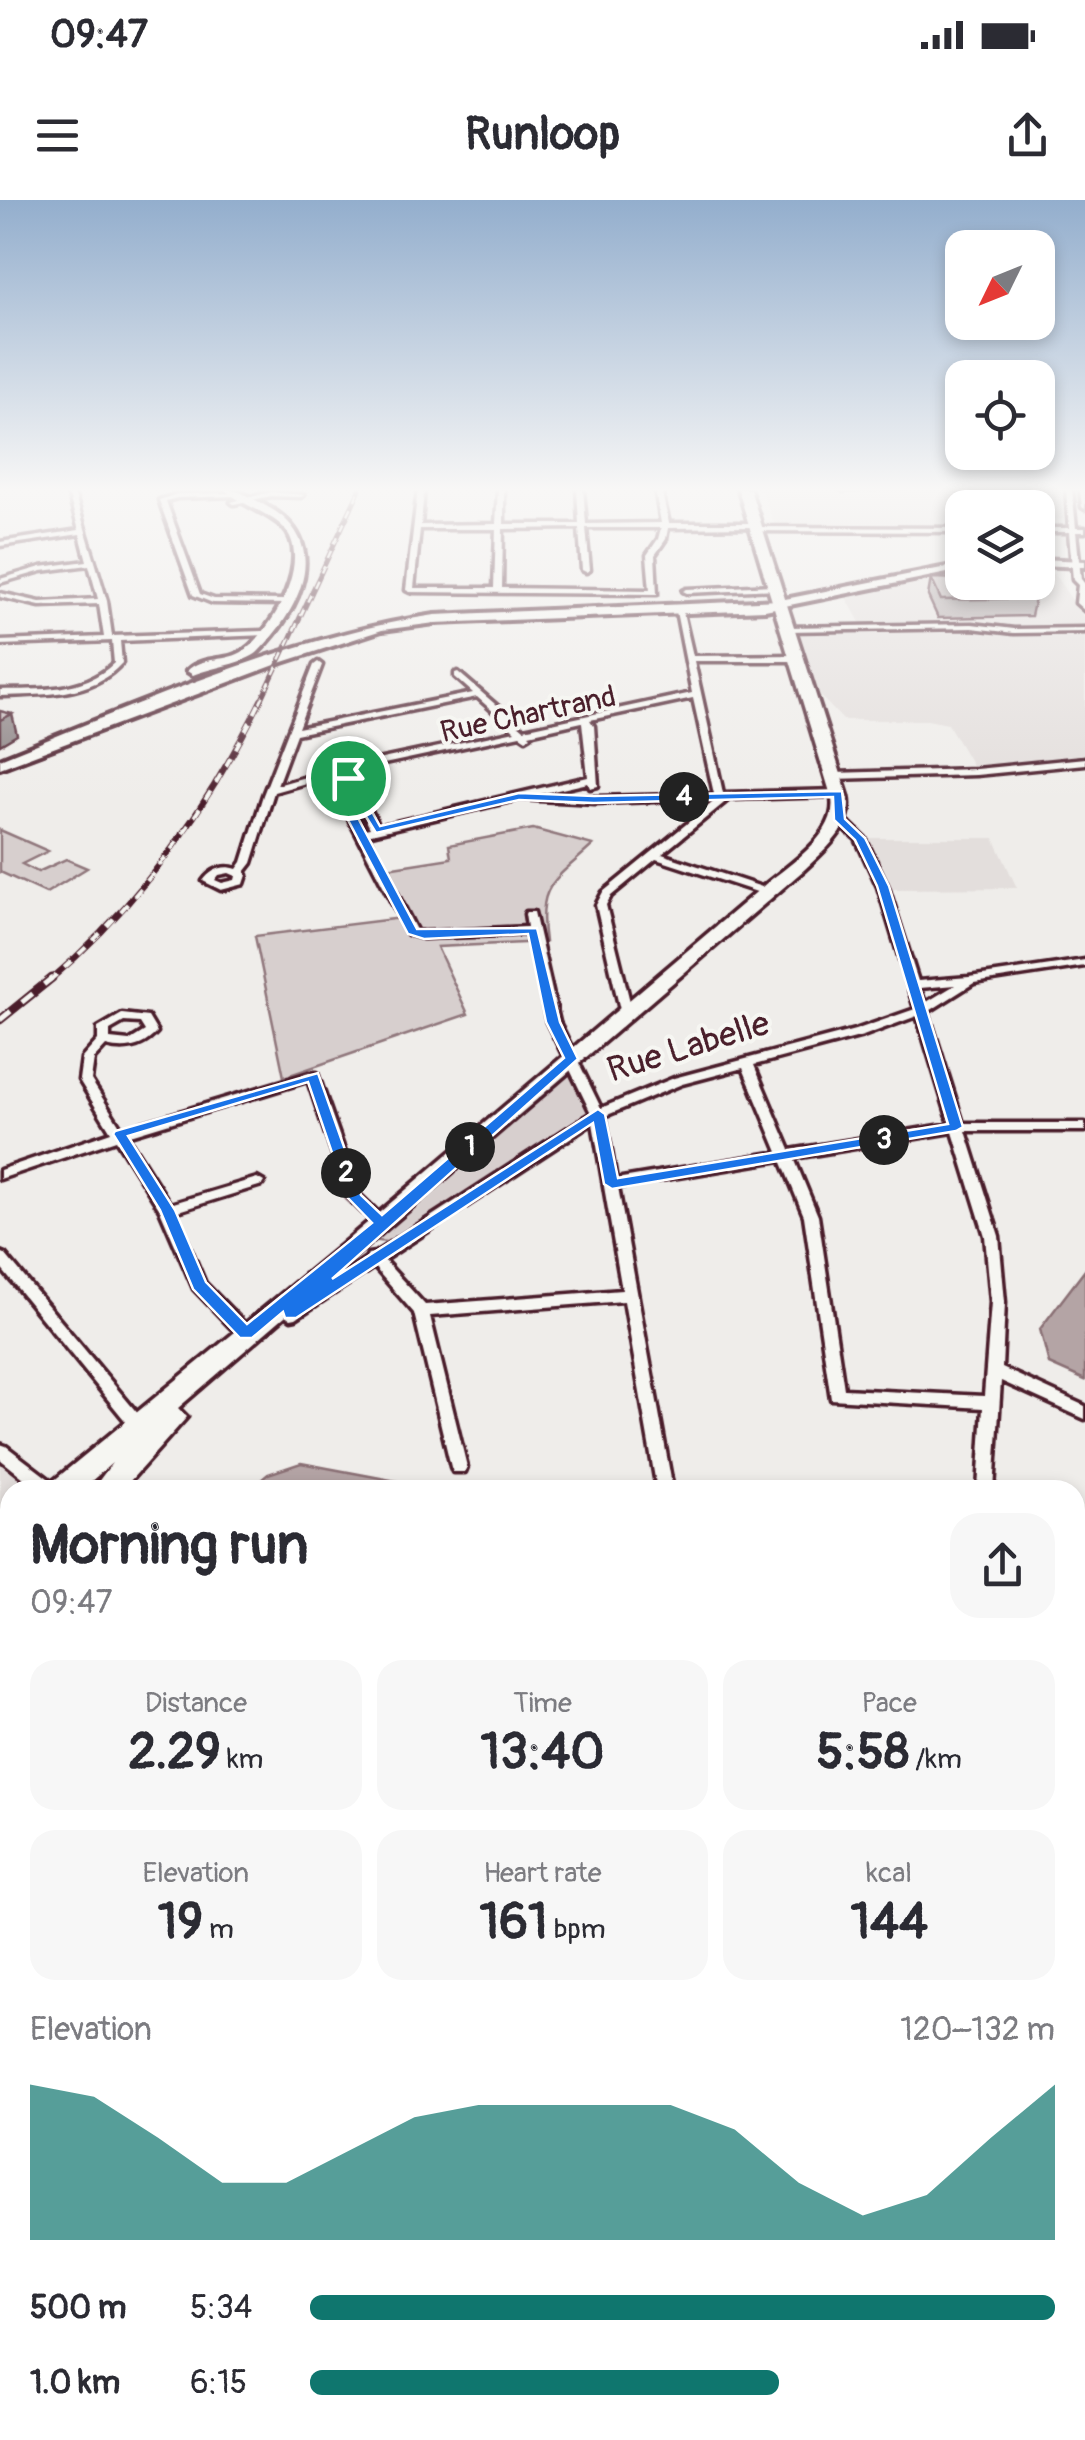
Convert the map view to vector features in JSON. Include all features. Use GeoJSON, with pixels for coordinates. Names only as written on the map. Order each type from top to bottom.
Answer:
{"type":"FeatureCollection","features":[{"type":"Feature","properties":{"kind":"main road"},"geometry":{"type":"LineString","coordinates":[[74,1480],[246,1334],[360,1255],[382,1223],[828,836],[840,820],[836,784],[777,595]]}},
{"type":"Feature","properties":{"kind":"main road","name":"Rue Labelle"},"geometry":{"type":"LineString","coordinates":[[115,1480],[152,1436],[360,1255]]}},
{"type":"Feature","properties":{"kind":"street"},"geometry":{"type":"LineString","coordinates":[[0,693],[56,690],[93,682],[118,663],[100,594]]}},
{"type":"Feature","properties":{"kind":"street"},"geometry":{"type":"LineString","coordinates":[[197,594],[213,600],[278,602]]}},
{"type":"Feature","properties":{"kind":"street"},"geometry":{"type":"LineString","coordinates":[[194,671],[206,663],[248,654],[263,634],[272,629],[281,594]]}},
{"type":"Feature","properties":{"kind":"street"},"geometry":{"type":"LineString","coordinates":[[744,594],[777,595]]}},
{"type":"Feature","properties":{"kind":"street"},"geometry":{"type":"LineString","coordinates":[[0,764],[213,681],[364,633],[489,619],[678,610],[787,594]]}},
{"type":"Feature","properties":{"kind":"street"},"geometry":{"type":"LineString","coordinates":[[0,595],[40,604],[103,602]]}},
{"type":"Feature","properties":{"kind":"street"},"geometry":{"type":"LineString","coordinates":[[678,610],[723,796]]}},
{"type":"Feature","properties":{"kind":"street"},"geometry":{"type":"LineString","coordinates":[[787,629],[972,626],[1014,631],[1085,630]]}},
{"type":"Feature","properties":{"kind":"street"},"geometry":{"type":"LineString","coordinates":[[0,643],[263,634]]}},
{"type":"Feature","properties":{"kind":"street"},"geometry":{"type":"LineString","coordinates":[[689,659],[797,658]]}},
{"type":"Feature","properties":{"kind":"street"},"geometry":{"type":"LineString","coordinates":[[239,873],[247,864],[270,790],[296,732],[318,664]]}},
{"type":"Feature","properties":{"kind":"street"},"geometry":{"type":"LineString","coordinates":[[194,671],[213,681]]}},
{"type":"Feature","properties":{"kind":"street"},"geometry":{"type":"LineString","coordinates":[[194,671],[195,688]]}},
{"type":"Feature","properties":{"kind":"street"},"geometry":{"type":"LineString","coordinates":[[458,675],[525,736]]}},
{"type":"Feature","properties":{"kind":"street"},"geometry":{"type":"LineString","coordinates":[[296,732],[480,694]]}},
{"type":"Feature","properties":{"kind":"street","name":"Rue Chartrand"},"geometry":{"type":"LineString","coordinates":[[270,790],[697,698]]}},
{"type":"Feature","properties":{"kind":"street"},"geometry":{"type":"LineString","coordinates":[[587,722],[594,800]]}},
{"type":"Feature","properties":{"kind":"street"},"geometry":{"type":"LineString","coordinates":[[519,796],[594,800],[723,796],[836,784],[916,782],[1085,761]]}},
{"type":"Feature","properties":{"kind":"street"},"geometry":{"type":"LineString","coordinates":[[347,774],[376,830]]}},
{"type":"Feature","properties":{"kind":"street"},"geometry":{"type":"LineString","coordinates":[[332,778],[417,935],[533,930]]}},
{"type":"Feature","properties":{"kind":"street"},"geometry":{"type":"LineString","coordinates":[[361,833],[592,780]]}},
{"type":"Feature","properties":{"kind":"street"},"geometry":{"type":"LineString","coordinates":[[626,1010],[601,904],[607,894],[723,796]]}},
{"type":"Feature","properties":{"kind":"street"},"geometry":{"type":"LineString","coordinates":[[840,820],[860,838],[883,886],[992,1236],[998,1302],[987,1480]]}},
{"type":"Feature","properties":{"kind":"street"},"geometry":{"type":"LineString","coordinates":[[656,856],[766,892]]}},
{"type":"Feature","properties":{"kind":"street"},"geometry":{"type":"LineString","coordinates":[[530,914],[553,1022],[598,1114],[663,1480]]}},
{"type":"Feature","properties":{"kind":"street"},"geometry":{"type":"LineString","coordinates":[[914,985],[1085,963]]}},
{"type":"Feature","properties":{"kind":"street","name":"Rue Labelle"},"geometry":{"type":"LineString","coordinates":[[360,1255],[598,1114],[678,1081],[748,1065],[921,1011],[971,980]]}},
{"type":"Feature","properties":{"kind":"street"},"geometry":{"type":"LineString","coordinates":[[104,1040],[88,1058],[84,1080],[167,1210],[199,1285],[246,1334]]}},
{"type":"Feature","properties":{"kind":"street"},"geometry":{"type":"LineString","coordinates":[[748,1065],[811,1216],[837,1395],[991,1402]]}},
{"type":"Feature","properties":{"kind":"street"},"geometry":{"type":"LineString","coordinates":[[2,1173],[313,1076],[354,1197],[382,1223]]}},
{"type":"Feature","properties":{"kind":"street"},"geometry":{"type":"LineString","coordinates":[[612,1184],[956,1127],[1085,1126]]}},
{"type":"Feature","properties":{"kind":"street"},"geometry":{"type":"LineString","coordinates":[[167,1210],[257,1182]]}},
{"type":"Feature","properties":{"kind":"street"},"geometry":{"type":"LineString","coordinates":[[360,1255],[421,1311],[459,1467]]}},
{"type":"Feature","properties":{"kind":"street"},"geometry":{"type":"LineString","coordinates":[[0,1257],[138,1425]]}},
{"type":"Feature","properties":{"kind":"street"},"geometry":{"type":"LineString","coordinates":[[421,1311],[630,1295]]}},
{"type":"Feature","properties":{"kind":"street"},"geometry":{"type":"LineString","coordinates":[[993,1371],[1085,1412]]}},
{"type":"Feature","properties":{"kind":"street"},"geometry":{"type":"LineString","coordinates":[[0,1450],[39,1480]]}},
{"type":"Feature","properties":{"kind":"shaded area"},"geometry":{"type":"Polygon","coordinates":[[[945,594],[945,600],[1055,600],[1055,594],[1067,594],[1085,619],[1085,761],[976,772],[948,724],[927,720],[843,720],[804,679],[787,629],[862,626],[846,597],[945,594]]]}},
{"type":"Feature","properties":{"kind":"shaded area"},"geometry":{"type":"Polygon","coordinates":[[[533,829],[593,845],[558,877],[546,896],[545,942],[437,947],[468,1014],[284,1077],[255,936],[410,917],[387,868],[451,858],[449,845],[533,829]]]}},
{"type":"Feature","properties":{"kind":"shaded area"},"geometry":{"type":"Polygon","coordinates":[[[0,830],[48,851],[22,864],[38,872],[66,859],[87,868],[46,893],[0,872],[0,830]]]}},
{"type":"Feature","properties":{"kind":"shaded area"},"geometry":{"type":"Polygon","coordinates":[[[865,838],[994,838],[1017,888],[891,889],[865,838]]]}},
{"type":"Feature","properties":{"kind":"shaded area"},"geometry":{"type":"Polygon","coordinates":[[[571,1059],[598,1114],[386,1242],[378,1241],[378,1235],[571,1059]]]}},
{"type":"Feature","properties":{"kind":"shaded area"},"geometry":{"type":"Polygon","coordinates":[[[1085,1270],[1085,1380],[1049,1364],[1040,1329],[1085,1270]]]}},
{"type":"Feature","properties":{"kind":"shaded area"},"geometry":{"type":"Polygon","coordinates":[[[0,1458],[28,1480],[0,1480],[0,1458]]]}},
{"type":"Feature","properties":{"kind":"shaded area"},"geometry":{"type":"Polygon","coordinates":[[[301,1463],[391,1480],[261,1480],[301,1463]]]}},
{"type":"Feature","properties":{"kind":"railway"},"geometry":{"type":"LineString","coordinates":[[260,703],[311,594]]}},
{"type":"Feature","properties":{"kind":"railway"},"geometry":{"type":"LineString","coordinates":[[49,981],[113,919],[170,852],[218,778],[261,700]]}},
{"type":"Feature","properties":{"kind":"railway"},"geometry":{"type":"LineString","coordinates":[[0,1020],[52,978]]}},
{"type":"Feature","properties":{"kind":"route"},"geometry":{"type":"LineString","coordinates":[[348,778],[334,782],[412,932],[424,935],[533,930],[553,1022],[571,1059],[348,1252],[246,1334],[199,1285],[167,1210],[120,1134],[313,1076],[354,1197],[382,1223],[348,1252],[291,1314],[372,1257],[598,1114],[612,1184],[956,1127],[883,886],[860,838],[840,820],[838,793],[594,800],[519,796],[376,830],[348,778]]}}]}
